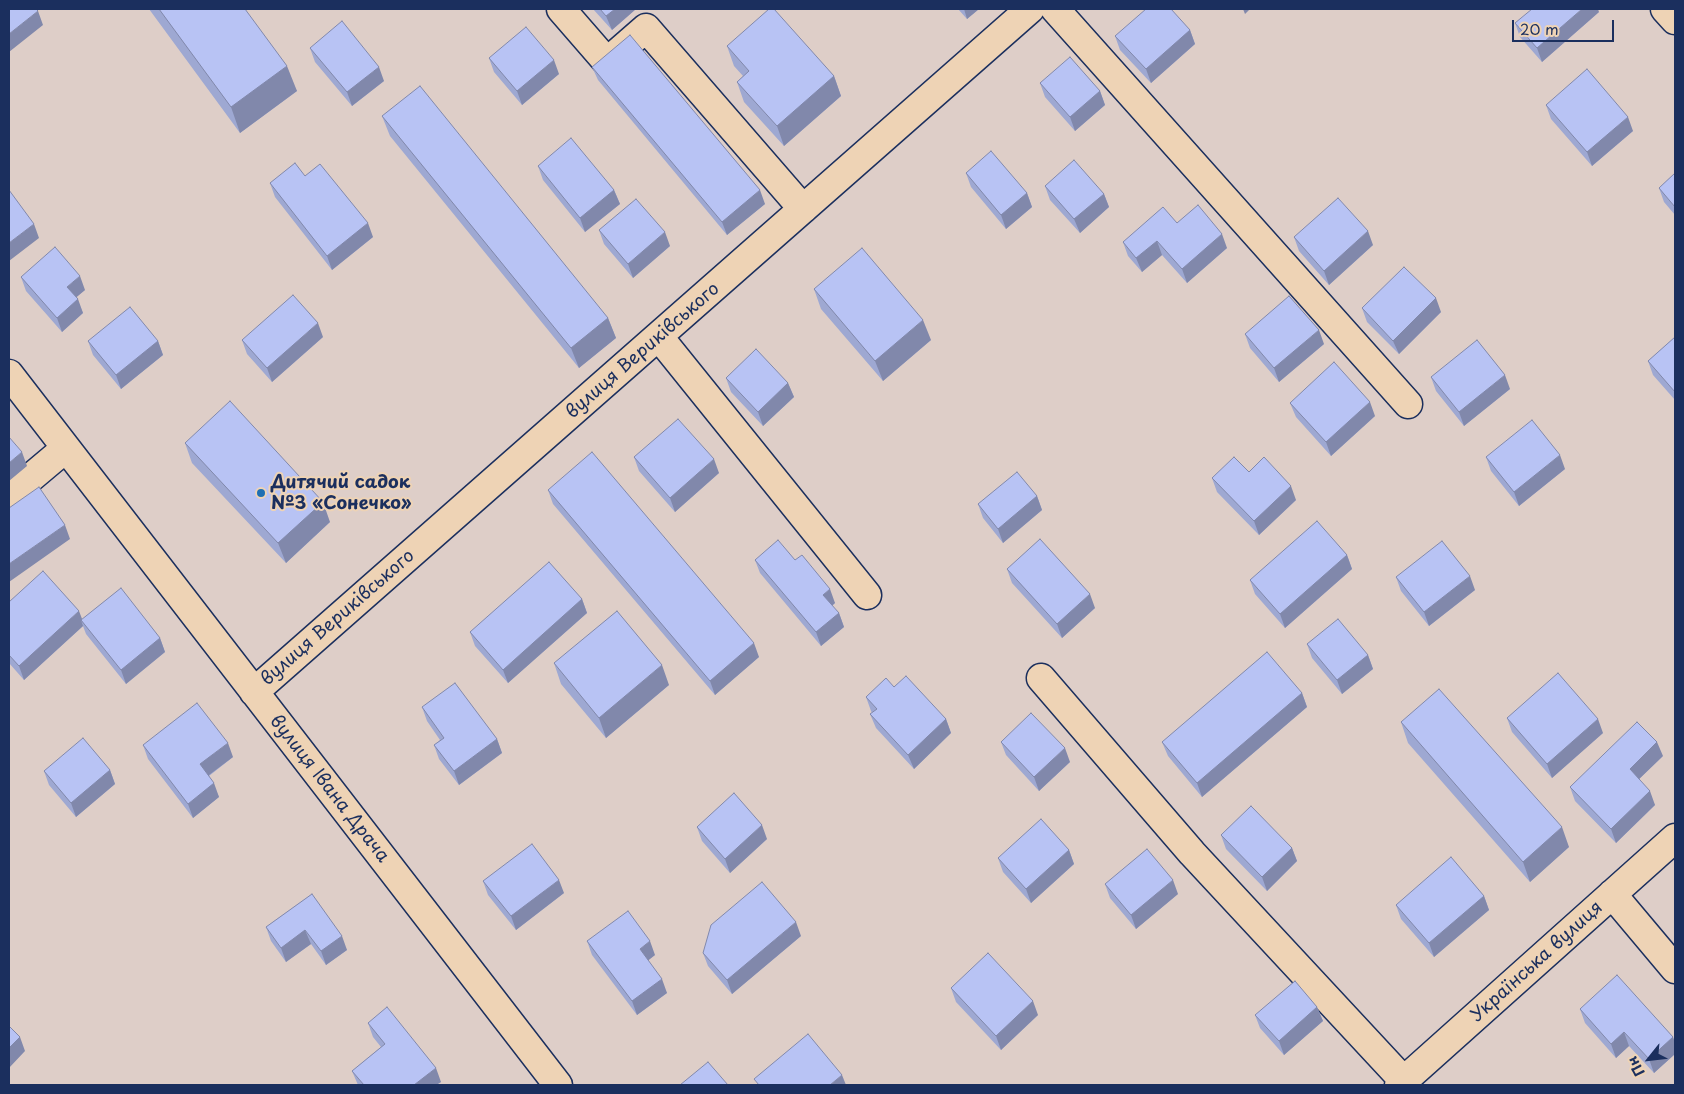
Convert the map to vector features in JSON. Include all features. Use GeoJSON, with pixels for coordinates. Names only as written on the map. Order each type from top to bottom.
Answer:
{"type":"FeatureCollection","features":[{"type":"Feature","properties":{"kind":"street"},"geometry":{"type":"LineString","coordinates":[[561,9],[607,62],[646,28],[804,209]]}},
{"type":"Feature","properties":{"kind":"street","name":"вулиця Вериківського"},"geometry":{"type":"LineString","coordinates":[[254,692],[1030,9]]}},
{"type":"Feature","properties":{"kind":"street"},"geometry":{"type":"LineString","coordinates":[[1055,9],[1408,404]]}},
{"type":"Feature","properties":{"kind":"street"},"geometry":{"type":"LineString","coordinates":[[1665,9],[1675,20]]}},
{"type":"Feature","properties":{"kind":"street"},"geometry":{"type":"LineString","coordinates":[[659,337],[867,595]]}},
{"type":"Feature","properties":{"kind":"street","name":"вулиця Івана Драча"},"geometry":{"type":"LineString","coordinates":[[9,374],[558,1085]]}},
{"type":"Feature","properties":{"kind":"street"},"geometry":{"type":"LineString","coordinates":[[9,496],[66,448]]}},
{"type":"Feature","properties":{"kind":"street"},"geometry":{"type":"LineString","coordinates":[[1041,678],[1192,854],[1402,1083]]}},
{"type":"Feature","properties":{"kind":"street","name":"Українська вулиця"},"geometry":{"type":"LineString","coordinates":[[1402,1083],[1675,838]]}},
{"type":"Feature","properties":{"kind":"street"},"geometry":{"type":"LineString","coordinates":[[1612,894],[1675,969]]}},
{"type":"Feature","properties":{"kind":"building"},"geometry":{"type":"Polygon","coordinates":[[[9,9],[36,9],[38,11],[9,34],[9,9]]]}},
{"type":"Feature","properties":{"kind":"building"},"geometry":{"type":"Polygon","coordinates":[[[159,9],[245,9],[287,66],[231,107],[159,9]]]}},
{"type":"Feature","properties":{"kind":"building"},"geometry":{"type":"Polygon","coordinates":[[[600,9],[615,9],[606,16],[600,9]]]}},
{"type":"Feature","properties":{"kind":"building"},"geometry":{"type":"Polygon","coordinates":[[[769,9],[774,9],[834,76],[777,126],[737,82],[749,71],[727,46],[769,9]]]}},
{"type":"Feature","properties":{"kind":"building"},"geometry":{"type":"Polygon","coordinates":[[[1146,9],[1171,9],[1190,30],[1146,69],[1115,36],[1146,9]]]}},
{"type":"Feature","properties":{"kind":"building"},"geometry":{"type":"Polygon","coordinates":[[[1532,9],[1582,9],[1537,48],[1515,23],[1532,9]]]}},
{"type":"Feature","properties":{"kind":"building"},"geometry":{"type":"Polygon","coordinates":[[[342,21],[379,67],[347,92],[310,48],[342,21]]]}},
{"type":"Feature","properties":{"kind":"building"},"geometry":{"type":"Polygon","coordinates":[[[526,27],[554,60],[517,91],[489,58],[526,27]]]}},
{"type":"Feature","properties":{"kind":"building"},"geometry":{"type":"Polygon","coordinates":[[[630,35],[760,190],[722,222],[592,67],[630,35]]]}},
{"type":"Feature","properties":{"kind":"building"},"geometry":{"type":"Polygon","coordinates":[[[1070,57],[1100,91],[1070,117],[1040,83],[1070,57]]]}},
{"type":"Feature","properties":{"kind":"building"},"geometry":{"type":"Polygon","coordinates":[[[1587,69],[1628,117],[1587,152],[1546,105],[1587,69]]]}},
{"type":"Feature","properties":{"kind":"building"},"geometry":{"type":"Polygon","coordinates":[[[420,86],[608,318],[571,348],[382,116],[420,86]]]}},
{"type":"Feature","properties":{"kind":"building"},"geometry":{"type":"Polygon","coordinates":[[[571,138],[614,190],[580,218],[538,166],[571,138]]]}},
{"type":"Feature","properties":{"kind":"building"},"geometry":{"type":"Polygon","coordinates":[[[991,151],[1027,193],[1001,215],[966,173],[991,151]]]}},
{"type":"Feature","properties":{"kind":"building"},"geometry":{"type":"Polygon","coordinates":[[[1074,160],[1104,194],[1074,219],[1045,186],[1074,160]]]}},
{"type":"Feature","properties":{"kind":"building"},"geometry":{"type":"Polygon","coordinates":[[[295,163],[305,176],[320,164],[368,223],[327,256],[270,183],[295,163]]]}},
{"type":"Feature","properties":{"kind":"building"},"geometry":{"type":"Polygon","coordinates":[[[1675,173],[1675,207],[1659,188],[1675,173]]]}},
{"type":"Feature","properties":{"kind":"building"},"geometry":{"type":"Polygon","coordinates":[[[9,190],[34,224],[9,243],[9,190]]]}},
{"type":"Feature","properties":{"kind":"building"},"geometry":{"type":"Polygon","coordinates":[[[1338,198],[1368,231],[1324,271],[1294,237],[1338,198]]]}},
{"type":"Feature","properties":{"kind":"building"},"geometry":{"type":"Polygon","coordinates":[[[636,199],[665,232],[628,264],[599,230],[636,199]]]}},
{"type":"Feature","properties":{"kind":"building"},"geometry":{"type":"Polygon","coordinates":[[[1198,205],[1222,234],[1182,269],[1157,241],[1136,258],[1123,242],[1163,207],[1177,223],[1198,205]]]}},
{"type":"Feature","properties":{"kind":"building"},"geometry":{"type":"Polygon","coordinates":[[[55,247],[80,276],[67,287],[78,299],[57,318],[21,277],[55,247]]]}},
{"type":"Feature","properties":{"kind":"building"},"geometry":{"type":"Polygon","coordinates":[[[862,248],[923,320],[875,361],[814,289],[862,248]]]}},
{"type":"Feature","properties":{"kind":"building"},"geometry":{"type":"Polygon","coordinates":[[[1404,267],[1436,298],[1393,341],[1362,308],[1404,267]]]}},
{"type":"Feature","properties":{"kind":"building"},"geometry":{"type":"Polygon","coordinates":[[[293,295],[318,323],[267,368],[242,340],[293,295]]]}},
{"type":"Feature","properties":{"kind":"building"},"geometry":{"type":"Polygon","coordinates":[[[1289,296],[1319,330],[1274,368],[1245,334],[1289,296]]]}},
{"type":"Feature","properties":{"kind":"building"},"geometry":{"type":"Polygon","coordinates":[[[130,307],[158,341],[116,375],[88,341],[130,307]]]}},
{"type":"Feature","properties":{"kind":"building"},"geometry":{"type":"Polygon","coordinates":[[[1675,337],[1675,392],[1648,361],[1675,337]]]}},
{"type":"Feature","properties":{"kind":"building"},"geometry":{"type":"Polygon","coordinates":[[[1477,340],[1505,375],[1459,412],[1431,377],[1477,340]]]}},
{"type":"Feature","properties":{"kind":"building"},"geometry":{"type":"Polygon","coordinates":[[[756,349],[788,383],[758,412],[726,378],[756,349]]]}},
{"type":"Feature","properties":{"kind":"building"},"geometry":{"type":"Polygon","coordinates":[[[1334,362],[1370,402],[1326,442],[1290,403],[1334,362]]]}},
{"type":"Feature","properties":{"kind":"building","name":"Дитячий садок №3 «Сонечко»"},"geometry":{"type":"Polygon","coordinates":[[[230,401],[323,502],[278,543],[185,443],[230,401]]]}},
{"type":"Feature","properties":{"kind":"building"},"geometry":{"type":"Polygon","coordinates":[[[678,419],[714,459],[670,498],[634,457],[678,419]]]}},
{"type":"Feature","properties":{"kind":"building"},"geometry":{"type":"Polygon","coordinates":[[[1532,420],[1560,455],[1514,492],[1486,457],[1532,420]]]}},
{"type":"Feature","properties":{"kind":"building"},"geometry":{"type":"Polygon","coordinates":[[[9,437],[22,452],[9,463],[9,437]]]}},
{"type":"Feature","properties":{"kind":"building"},"geometry":{"type":"Polygon","coordinates":[[[592,452],[754,643],[710,681],[548,490],[592,452]]]}},
{"type":"Feature","properties":{"kind":"building"},"geometry":{"type":"Polygon","coordinates":[[[1234,457],[1249,472],[1264,457],[1291,486],[1254,521],[1212,478],[1234,457]]]}},
{"type":"Feature","properties":{"kind":"building"},"geometry":{"type":"Polygon","coordinates":[[[1017,472],[1037,496],[998,529],[978,504],[1017,472]]]}},
{"type":"Feature","properties":{"kind":"building"},"geometry":{"type":"Polygon","coordinates":[[[39,487],[65,525],[9,564],[9,508],[39,487]]]}},
{"type":"Feature","properties":{"kind":"building"},"geometry":{"type":"Polygon","coordinates":[[[1317,521],[1347,555],[1280,614],[1250,580],[1317,521]]]}},
{"type":"Feature","properties":{"kind":"building"},"geometry":{"type":"Polygon","coordinates":[[[1040,539],[1090,594],[1057,624],[1007,569],[1040,539]]]}},
{"type":"Feature","properties":{"kind":"building"},"geometry":{"type":"Polygon","coordinates":[[[778,540],[795,560],[802,555],[830,589],[823,595],[839,613],[816,632],[755,560],[778,540]]]}},
{"type":"Feature","properties":{"kind":"building"},"geometry":{"type":"Polygon","coordinates":[[[1442,541],[1470,576],[1424,612],[1396,577],[1442,541]]]}},
{"type":"Feature","properties":{"kind":"building"},"geometry":{"type":"Polygon","coordinates":[[[549,562],[582,599],[503,670],[470,632],[549,562]]]}},
{"type":"Feature","properties":{"kind":"building"},"geometry":{"type":"Polygon","coordinates":[[[43,571],[79,611],[19,666],[9,655],[9,602],[43,571]]]}},
{"type":"Feature","properties":{"kind":"building"},"geometry":{"type":"Polygon","coordinates":[[[121,588],[160,638],[121,670],[81,620],[121,588]]]}},
{"type":"Feature","properties":{"kind":"building"},"geometry":{"type":"Polygon","coordinates":[[[617,611],[662,665],[599,718],[554,663],[617,611]]]}},
{"type":"Feature","properties":{"kind":"building"},"geometry":{"type":"Polygon","coordinates":[[[1338,619],[1368,655],[1337,680],[1307,644],[1338,619]]]}},
{"type":"Feature","properties":{"kind":"building"},"geometry":{"type":"Polygon","coordinates":[[[1267,652],[1302,693],[1197,783],[1162,742],[1267,652]]]}},
{"type":"Feature","properties":{"kind":"building"},"geometry":{"type":"Polygon","coordinates":[[[1558,673],[1598,719],[1547,764],[1507,718],[1558,673]]]}},
{"type":"Feature","properties":{"kind":"building"},"geometry":{"type":"Polygon","coordinates":[[[906,676],[946,719],[908,755],[870,714],[877,709],[866,697],[886,678],[894,687],[906,676]]]}},
{"type":"Feature","properties":{"kind":"building"},"geometry":{"type":"Polygon","coordinates":[[[455,683],[497,739],[454,771],[434,745],[444,738],[422,707],[455,683]]]}},
{"type":"Feature","properties":{"kind":"building"},"geometry":{"type":"Polygon","coordinates":[[[1439,689],[1562,827],[1523,862],[1401,722],[1439,689]]]}},
{"type":"Feature","properties":{"kind":"building"},"geometry":{"type":"Polygon","coordinates":[[[197,703],[228,743],[200,764],[214,783],[188,804],[143,745],[197,703]]]}},
{"type":"Feature","properties":{"kind":"building"},"geometry":{"type":"Polygon","coordinates":[[[1031,713],[1065,748],[1034,777],[1001,742],[1031,713]]]}},
{"type":"Feature","properties":{"kind":"building"},"geometry":{"type":"Polygon","coordinates":[[[1637,722],[1657,742],[1630,769],[1650,791],[1611,829],[1570,787],[1637,722]]]}},
{"type":"Feature","properties":{"kind":"building"},"geometry":{"type":"Polygon","coordinates":[[[83,738],[110,770],[71,803],[44,771],[83,738]]]}},
{"type":"Feature","properties":{"kind":"building"},"geometry":{"type":"Polygon","coordinates":[[[734,793],[762,825],[725,859],[697,827],[734,793]]]}},
{"type":"Feature","properties":{"kind":"building"},"geometry":{"type":"Polygon","coordinates":[[[1251,806],[1292,848],[1262,877],[1221,835],[1251,806]]]}},
{"type":"Feature","properties":{"kind":"building"},"geometry":{"type":"Polygon","coordinates":[[[1041,819],[1069,850],[1026,889],[998,858],[1041,819]]]}},
{"type":"Feature","properties":{"kind":"building"},"geometry":{"type":"Polygon","coordinates":[[[532,844],[559,880],[511,916],[483,881],[532,844]]]}},
{"type":"Feature","properties":{"kind":"building"},"geometry":{"type":"Polygon","coordinates":[[[1147,849],[1173,880],[1131,915],[1105,884],[1147,849]]]}},
{"type":"Feature","properties":{"kind":"building"},"geometry":{"type":"Polygon","coordinates":[[[1451,857],[1484,896],[1429,943],[1396,905],[1451,857]]]}},
{"type":"Feature","properties":{"kind":"building"},"geometry":{"type":"Polygon","coordinates":[[[762,882],[796,922],[727,980],[703,953],[711,925],[762,882]]]}},
{"type":"Feature","properties":{"kind":"building"},"geometry":{"type":"Polygon","coordinates":[[[312,894],[342,936],[321,951],[305,930],[281,948],[266,927],[312,894]]]}},
{"type":"Feature","properties":{"kind":"building"},"geometry":{"type":"Polygon","coordinates":[[[628,911],[650,941],[640,949],[662,979],[632,1001],[587,941],[628,911]]]}},
{"type":"Feature","properties":{"kind":"building"},"geometry":{"type":"Polygon","coordinates":[[[988,953],[1033,1001],[996,1036],[951,988],[988,953]]]}},
{"type":"Feature","properties":{"kind":"building"},"geometry":{"type":"Polygon","coordinates":[[[1617,975],[1673,1037],[1649,1059],[1624,1032],[1611,1044],[1580,1009],[1617,975]]]}},
{"type":"Feature","properties":{"kind":"building"},"geometry":{"type":"Polygon","coordinates":[[[1295,981],[1317,1007],[1279,1041],[1255,1015],[1295,981]]]}},
{"type":"Feature","properties":{"kind":"building"},"geometry":{"type":"Polygon","coordinates":[[[387,1007],[436,1068],[414,1085],[364,1085],[352,1071],[385,1044],[368,1023],[387,1007]]]}},
{"type":"Feature","properties":{"kind":"building"},"geometry":{"type":"Polygon","coordinates":[[[9,1026],[20,1037],[9,1048],[9,1026]]]}},
{"type":"Feature","properties":{"kind":"building"},"geometry":{"type":"Polygon","coordinates":[[[808,1034],[842,1075],[830,1085],[759,1085],[754,1079],[808,1034]]]}},
{"type":"Feature","properties":{"kind":"building"},"geometry":{"type":"Polygon","coordinates":[[[708,1062],[728,1085],[680,1085],[708,1062]]]}},
{"type":"Feature","properties":{"kind":"place","name":"Дитячий садок №3 «Сонечко»"},"geometry":{"type":"Point","coordinates":[261,493]}}]}
